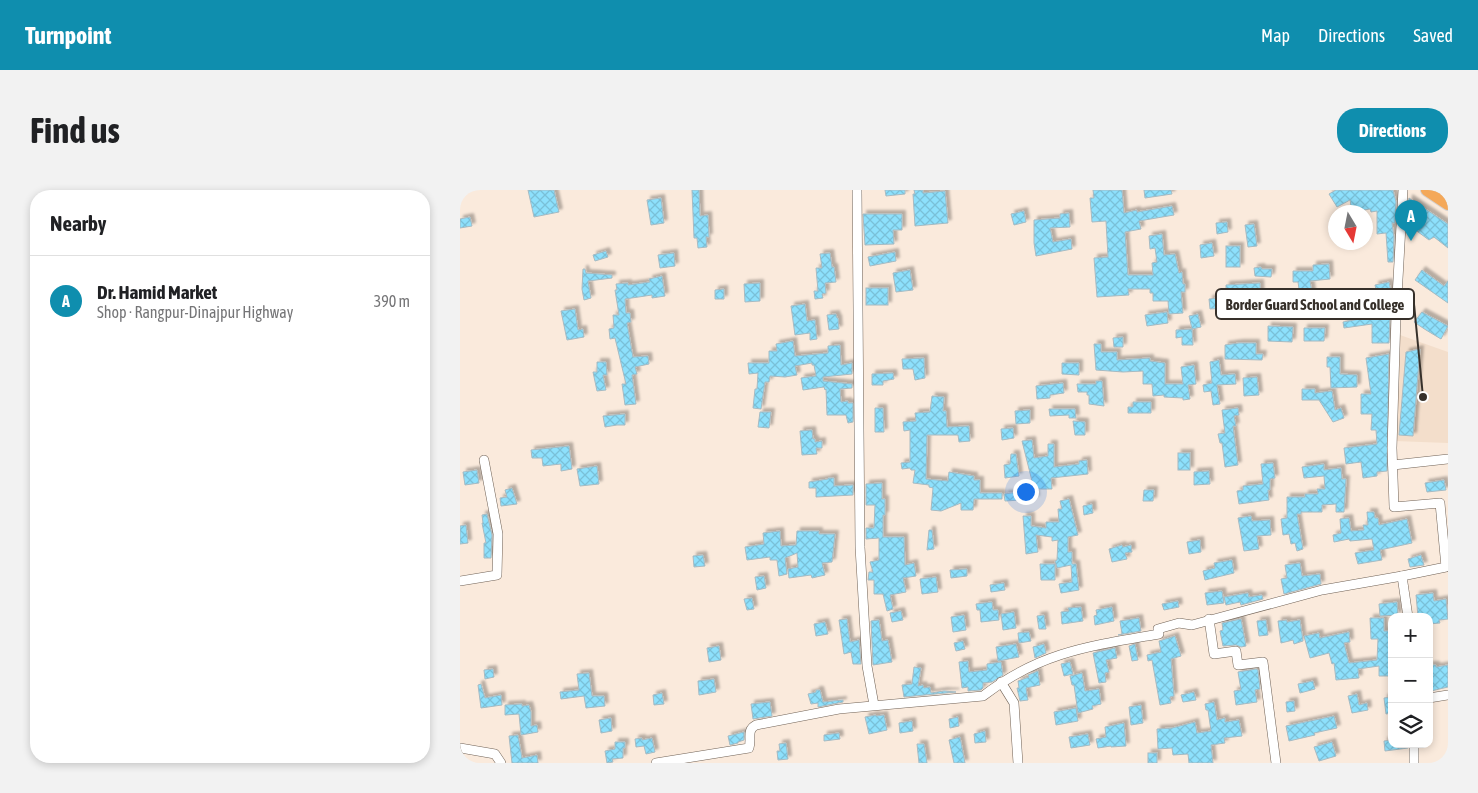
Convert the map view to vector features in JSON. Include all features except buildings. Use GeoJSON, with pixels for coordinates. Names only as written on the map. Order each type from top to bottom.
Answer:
{"type":"FeatureCollection","features":[{"type":"Feature","properties":{"kind":"highway"},"geometry":{"type":"LineString","coordinates":[[1427,190],[1448,204]]}},
{"type":"Feature","properties":{"kind":"street"},"geometry":{"type":"LineString","coordinates":[[857,190],[860,547],[867,666],[874,705]]}},
{"type":"Feature","properties":{"kind":"street"},"geometry":{"type":"LineString","coordinates":[[656,763],[749,748],[751,744],[749,732],[756,725],[839,709],[983,696],[1001,682],[1051,657],[1085,647],[1159,634],[1158,629],[1179,623],[1192,625],[1208,619],[1322,590],[1446,567],[1446,545],[1440,503],[1394,507],[1396,306],[1402,190]]}},
{"type":"Feature","properties":{"kind":"street"},"geometry":{"type":"LineString","coordinates":[[1393,465],[1448,459]]}},
{"type":"Feature","properties":{"kind":"street"},"geometry":{"type":"LineString","coordinates":[[460,581],[497,575],[498,534],[484,460]]}},
{"type":"Feature","properties":{"kind":"street"},"geometry":{"type":"LineString","coordinates":[[1402,576],[1407,613]]}},
{"type":"Feature","properties":{"kind":"street"},"geometry":{"type":"LineString","coordinates":[[1208,619],[1214,654],[1236,651],[1238,665],[1263,662],[1276,763]]}},
{"type":"Feature","properties":{"kind":"street"},"geometry":{"type":"LineString","coordinates":[[1001,682],[1014,703],[1018,763]]}},
{"type":"Feature","properties":{"kind":"street"},"geometry":{"type":"LineString","coordinates":[[1433,697],[1448,695]]}},
{"type":"Feature","properties":{"kind":"street"},"geometry":{"type":"LineString","coordinates":[[460,748],[495,754],[501,763]]}},
{"type":"Feature","properties":{"kind":"street"},"geometry":{"type":"LineString","coordinates":[[1414,760],[1423,763]]}},
{"type":"Feature","properties":{"kind":"shaded area"},"geometry":{"type":"Polygon","coordinates":[[[1400,335],[1448,352],[1448,443],[1395,441],[1400,335]]]}},
{"type":"Feature","properties":{"kind":"place","name":"Dr. Hamid Market"},"geometry":{"type":"Point","coordinates":[1411,241]}},
{"type":"Feature","properties":{"kind":"place","name":"Border Guard School and College"},"geometry":{"type":"Point","coordinates":[1423,397]}}]}
